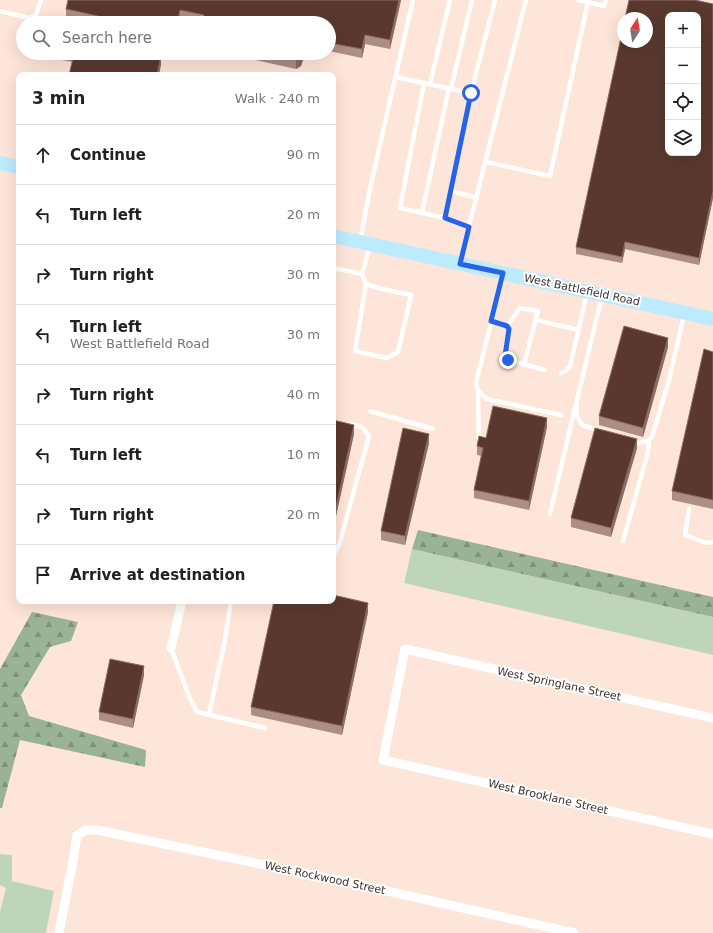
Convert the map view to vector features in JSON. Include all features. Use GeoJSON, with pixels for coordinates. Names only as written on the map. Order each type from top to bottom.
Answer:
{"type":"FeatureCollection","features":[{"type":"Feature","properties":{"kind":"main road"},"geometry":{"type":"LineString","coordinates":[[0,163],[16,166]]}},
{"type":"Feature","properties":{"kind":"main road","name":"West Battlefield Road"},"geometry":{"type":"LineString","coordinates":[[336,237],[713,319]]}},
{"type":"Feature","properties":{"kind":"street"},"geometry":{"type":"LineString","coordinates":[[172,648],[181,604]]}},
{"type":"Feature","properties":{"kind":"street","name":"West Springlane Street"},"geometry":{"type":"LineString","coordinates":[[383,760],[405,650],[713,718]]}},
{"type":"Feature","properties":{"kind":"street","name":"West Brooklane Street"},"geometry":{"type":"LineString","coordinates":[[383,760],[713,834]]}},
{"type":"Feature","properties":{"kind":"street","name":"West Rockwood Street"},"geometry":{"type":"LineString","coordinates":[[59,933],[77,835],[86,830],[97,830],[356,884],[574,933]]}},
{"type":"Feature","properties":{"kind":"lane"},"geometry":{"type":"LineString","coordinates":[[34,16],[36,15],[41,0]]}},
{"type":"Feature","properties":{"kind":"lane"},"geometry":{"type":"LineString","coordinates":[[366,284],[411,295],[398,352],[388,358],[354,351],[366,284],[362,274],[371,184],[413,0]]}},
{"type":"Feature","properties":{"kind":"lane"},"geometry":{"type":"LineString","coordinates":[[430,84],[450,0]]}},
{"type":"Feature","properties":{"kind":"lane"},"geometry":{"type":"LineString","coordinates":[[422,213],[472,0]]}},
{"type":"Feature","properties":{"kind":"lane"},"geometry":{"type":"LineString","coordinates":[[445,218],[471,93],[495,0]]}},
{"type":"Feature","properties":{"kind":"lane"},"geometry":{"type":"LineString","coordinates":[[460,264],[526,0]]}},
{"type":"Feature","properties":{"kind":"lane"},"geometry":{"type":"LineString","coordinates":[[578,0],[604,6],[606,0]]}},
{"type":"Feature","properties":{"kind":"lane"},"geometry":{"type":"LineString","coordinates":[[486,162],[550,176],[588,2]]}},
{"type":"Feature","properties":{"kind":"lane"},"geometry":{"type":"LineString","coordinates":[[0,11],[21,16]]}},
{"type":"Feature","properties":{"kind":"lane"},"geometry":{"type":"LineString","coordinates":[[395,77],[471,93]]}},
{"type":"Feature","properties":{"kind":"lane"},"geometry":{"type":"LineString","coordinates":[[424,83],[400,208],[445,218],[469,227]]}},
{"type":"Feature","properties":{"kind":"lane"},"geometry":{"type":"LineString","coordinates":[[451,191],[476,198]]}},
{"type":"Feature","properties":{"kind":"lane"},"geometry":{"type":"LineString","coordinates":[[336,269],[362,274]]}},
{"type":"Feature","properties":{"kind":"lane"},"geometry":{"type":"LineString","coordinates":[[479,441],[478,391],[476,383],[503,273]]}},
{"type":"Feature","properties":{"kind":"lane"},"geometry":{"type":"LineString","coordinates":[[561,373],[566,371],[570,366],[588,292]]}},
{"type":"Feature","properties":{"kind":"lane"},"geometry":{"type":"LineString","coordinates":[[550,514],[603,295]]}},
{"type":"Feature","properties":{"kind":"lane"},"geometry":{"type":"LineString","coordinates":[[507,326],[520,308],[538,311],[524,364]]}},
{"type":"Feature","properties":{"kind":"lane"},"geometry":{"type":"LineString","coordinates":[[629,442],[640,444],[648,441],[652,437],[669,380],[684,313]]}},
{"type":"Feature","properties":{"kind":"lane"},"geometry":{"type":"LineString","coordinates":[[536,320],[579,332]]}},
{"type":"Feature","properties":{"kind":"lane"},"geometry":{"type":"LineString","coordinates":[[491,321],[507,326]]}},
{"type":"Feature","properties":{"kind":"lane"},"geometry":{"type":"LineString","coordinates":[[507,326],[509,329],[505,356],[508,360],[545,370]]}},
{"type":"Feature","properties":{"kind":"lane"},"geometry":{"type":"LineString","coordinates":[[478,391],[487,399],[561,415]]}},
{"type":"Feature","properties":{"kind":"lane"},"geometry":{"type":"LineString","coordinates":[[576,404],[578,416],[582,425],[609,434]]}},
{"type":"Feature","properties":{"kind":"lane"},"geometry":{"type":"LineString","coordinates":[[370,411],[434,429]]}},
{"type":"Feature","properties":{"kind":"lane"},"geometry":{"type":"LineString","coordinates":[[336,551],[340,542],[369,436],[362,427],[340,422]]}},
{"type":"Feature","properties":{"kind":"lane"},"geometry":{"type":"LineString","coordinates":[[623,541],[648,452],[648,441]]}},
{"type":"Feature","properties":{"kind":"lane"},"geometry":{"type":"LineString","coordinates":[[689,509],[685,535],[706,543],[713,542]]}},
{"type":"Feature","properties":{"kind":"lane"},"geometry":{"type":"LineString","coordinates":[[209,714],[225,640],[231,604]]}},
{"type":"Feature","properties":{"kind":"lane"},"geometry":{"type":"LineString","coordinates":[[172,648],[189,696],[197,712],[265,728]]}},
{"type":"Feature","properties":{"kind":"green space"},"geometry":{"type":"Polygon","coordinates":[[[418,530],[713,597],[713,617],[412,549],[418,530]]]}},
{"type":"Feature","properties":{"kind":"green space"},"geometry":{"type":"Polygon","coordinates":[[[412,549],[713,617],[713,655],[404,583],[412,549]]]}},
{"type":"Feature","properties":{"kind":"green space"},"geometry":{"type":"Polygon","coordinates":[[[32,612],[78,622],[71,641],[50,647],[21,695],[29,716],[146,750],[145,767],[20,740],[2,808],[0,808],[0,669],[32,612]]]}},
{"type":"Feature","properties":{"kind":"green space"},"geometry":{"type":"Polygon","coordinates":[[[0,854],[12,855],[12,881],[54,891],[46,933],[0,933],[0,912],[6,888],[0,885],[0,854]]]}},
{"type":"Feature","properties":{"kind":"building"},"geometry":{"type":"Polygon","coordinates":[[[68,0],[399,0],[390,40],[365,35],[362,49],[336,44],[336,16],[204,16],[180,10],[179,16],[98,16],[66,9],[68,0]]]}},
{"type":"Feature","properties":{"kind":"building"},"geometry":{"type":"Polygon","coordinates":[[[629,0],[695,0],[713,4],[713,191],[699,258],[625,242],[622,257],[576,247],[619,48],[653,48],[653,12],[626,12],[629,0]]]}},
{"type":"Feature","properties":{"kind":"building"},"geometry":{"type":"Polygon","coordinates":[[[73,60],[160,60],[158,72],[70,72],[73,60]]]}},
{"type":"Feature","properties":{"kind":"building"},"geometry":{"type":"Polygon","coordinates":[[[624,326],[668,338],[643,428],[599,416],[624,326]]]}},
{"type":"Feature","properties":{"kind":"building"},"geometry":{"type":"Polygon","coordinates":[[[704,349],[713,352],[713,500],[672,491],[704,349]]]}},
{"type":"Feature","properties":{"kind":"building"},"geometry":{"type":"Polygon","coordinates":[[[493,406],[547,418],[529,501],[474,490],[483,448],[477,446],[479,436],[486,438],[493,406]]]}},
{"type":"Feature","properties":{"kind":"building"},"geometry":{"type":"Polygon","coordinates":[[[336,421],[354,425],[336,507],[336,421]]]}},
{"type":"Feature","properties":{"kind":"building"},"geometry":{"type":"Polygon","coordinates":[[[403,428],[429,434],[405,536],[381,531],[403,428]]]}},
{"type":"Feature","properties":{"kind":"building"},"geometry":{"type":"Polygon","coordinates":[[[595,428],[637,439],[611,528],[571,518],[595,428]]]}},
{"type":"Feature","properties":{"kind":"building"},"geometry":{"type":"Polygon","coordinates":[[[336,596],[368,603],[342,726],[251,707],[273,604],[336,604],[336,596]]]}},
{"type":"Feature","properties":{"kind":"building"},"geometry":{"type":"Polygon","coordinates":[[[110,659],[144,666],[133,719],[99,712],[110,659]]]}},
{"type":"Feature","properties":{"kind":"route"},"geometry":{"type":"LineString","coordinates":[[471,93],[445,218],[469,227],[460,264],[503,273],[491,321],[507,326],[509,329],[505,348],[505,356],[508,360]]}}]}
